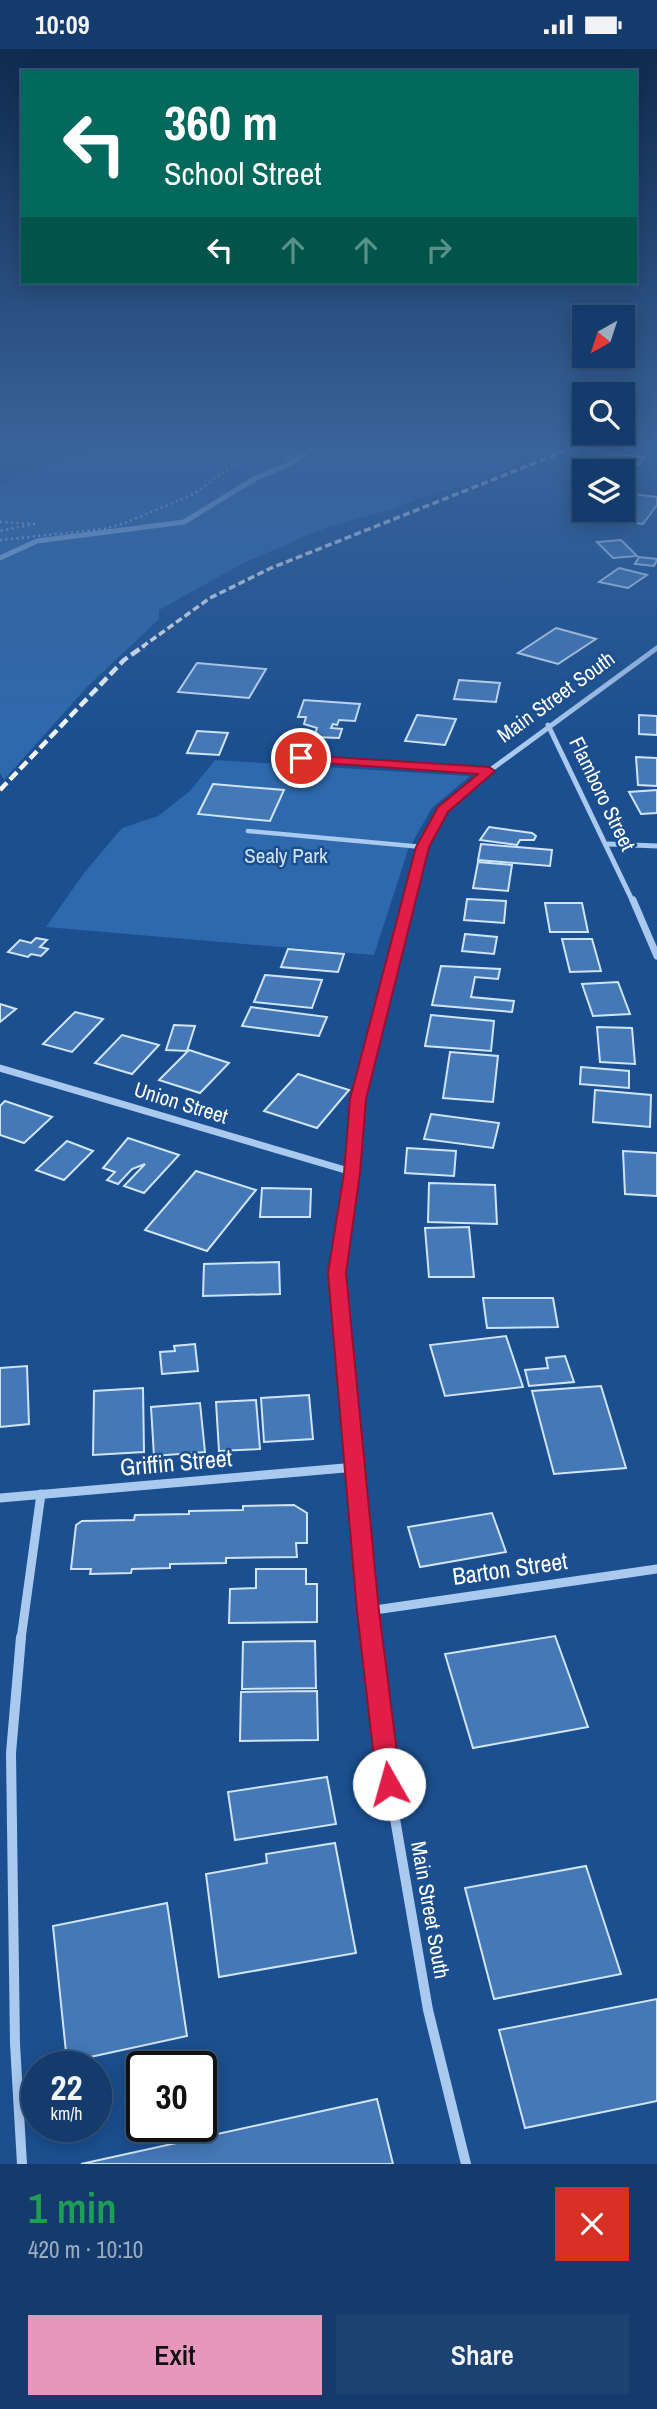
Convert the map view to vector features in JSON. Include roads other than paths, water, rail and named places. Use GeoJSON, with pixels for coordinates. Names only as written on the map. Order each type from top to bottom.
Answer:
{"type":"FeatureCollection","features":[{"type":"Feature","properties":{"kind":"street","name":"Main Street South"},"geometry":{"type":"LineString","coordinates":[[466,2164],[426,1997],[389,1784],[368,1611],[337,1273],[352,1173],[358,1099],[423,847],[443,810],[548,725],[657,648]]}},
{"type":"Feature","properties":{"kind":"street","name":"Flamboro Street"},"geometry":{"type":"LineString","coordinates":[[548,725],[608,844],[657,956]]}},
{"type":"Feature","properties":{"kind":"street"},"geometry":{"type":"LineString","coordinates":[[274,757],[489,771]]}},
{"type":"Feature","properties":{"kind":"street"},"geometry":{"type":"LineString","coordinates":[[608,844],[657,846]]}},
{"type":"Feature","properties":{"kind":"street","name":"Union Street"},"geometry":{"type":"LineString","coordinates":[[0,1067],[352,1173]]}},
{"type":"Feature","properties":{"kind":"street","name":"Griffin Street"},"geometry":{"type":"LineString","coordinates":[[0,1498],[356,1467]]}},
{"type":"Feature","properties":{"kind":"street"},"geometry":{"type":"LineString","coordinates":[[22,2164],[15,2044],[11,1753],[25,1593],[41,1494]]}},
{"type":"Feature","properties":{"kind":"street","name":"Barton Street"},"geometry":{"type":"LineString","coordinates":[[368,1611],[657,1569]]}},
{"type":"Feature","properties":{"kind":"lane"},"geometry":{"type":"LineString","coordinates":[[248,831],[423,847]]}},
{"type":"Feature","properties":{"kind":"waterway"},"geometry":{"type":"LineString","coordinates":[[0,558],[27,546]]}},
{"type":"Feature","properties":{"kind":"railway"},"geometry":{"type":"LineString","coordinates":[[142,647],[210,598],[271,568],[327,546]]}},
{"type":"Feature","properties":{"kind":"railway"},"geometry":{"type":"LineString","coordinates":[[0,790],[124,660],[144,646]]}},
{"type":"Feature","properties":{"kind":"park label","name":"Sealy Park"},"geometry":{"type":"Point","coordinates":[286,856]}}]}
